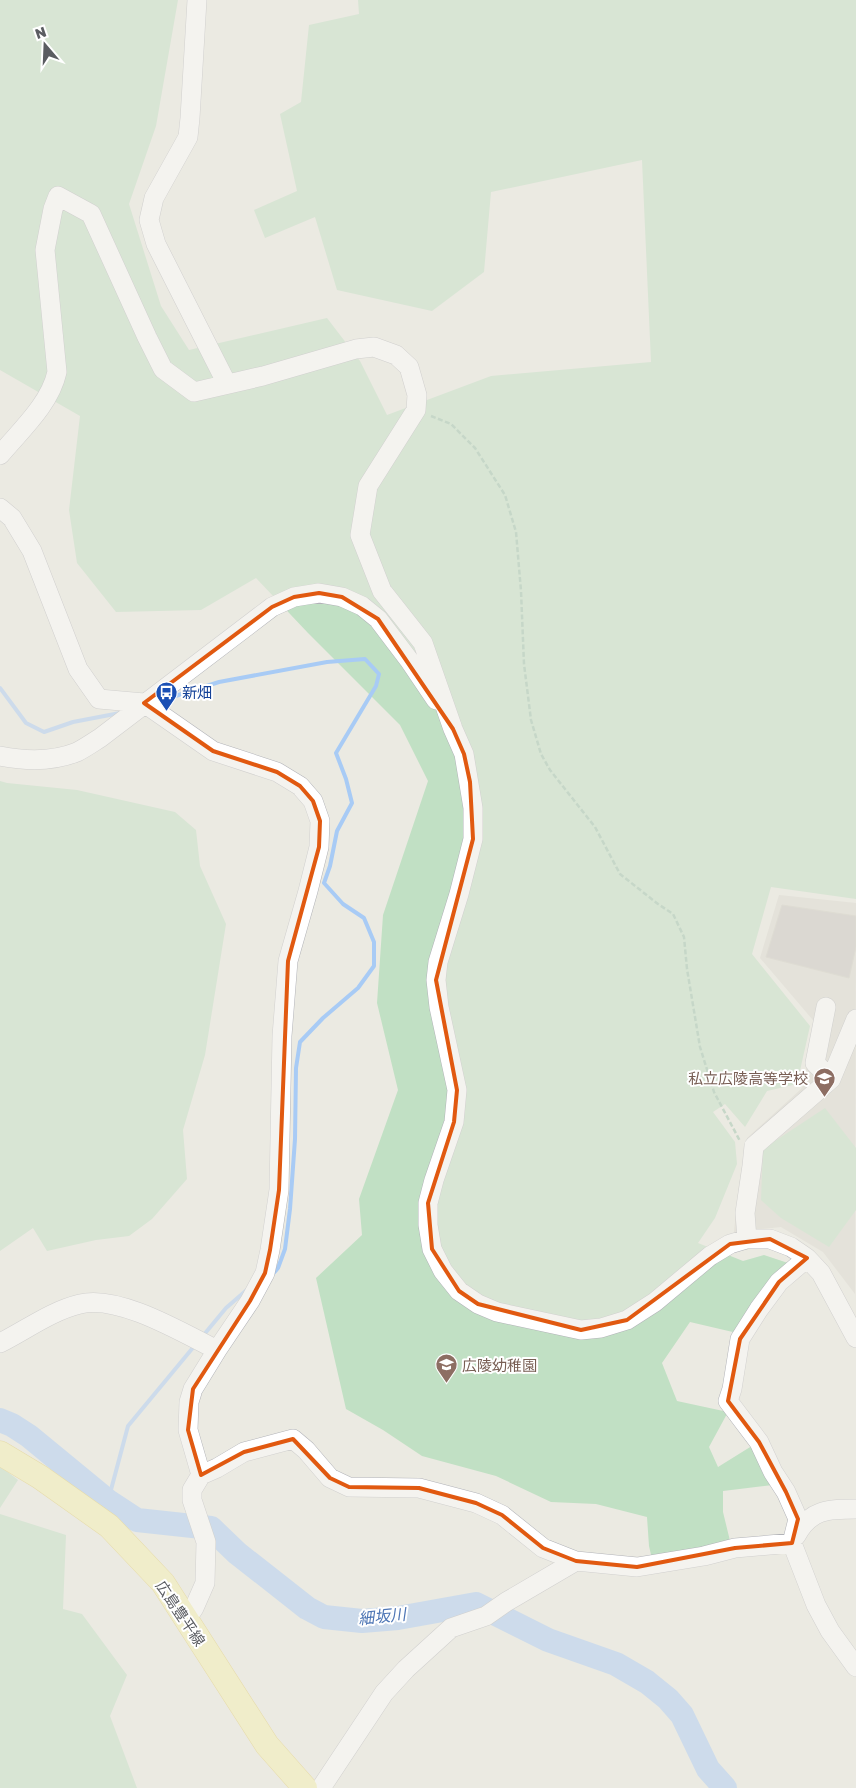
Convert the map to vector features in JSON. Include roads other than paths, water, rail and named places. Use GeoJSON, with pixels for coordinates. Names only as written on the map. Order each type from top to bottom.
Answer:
{"type":"FeatureCollection","features":[{"type":"Feature","properties":{"kind":"main road","name":"広島豊平線"},"geometry":{"type":"LineString","coordinates":[[0,1453],[40,1477],[109,1526],[163,1583],[267,1745],[305,1788]]}},
{"type":"Feature","properties":{"kind":"street"},"geometry":{"type":"LineString","coordinates":[[197,0],[188,137],[154,198],[149,220],[156,244],[227,384]]}},
{"type":"Feature","properties":{"kind":"street"},"geometry":{"type":"LineString","coordinates":[[0,454],[38,410],[55,383],[58,372],[45,250],[58,196],[91,214],[163,369],[194,392],[263,376],[356,349],[374,347],[396,355],[408,367],[417,395],[416,410],[368,486],[360,535],[382,591],[423,642],[453,729],[464,754],[473,808],[473,839],[438,962],[436,980],[439,1007],[457,1090],[454,1122],[428,1203],[428,1225],[432,1249],[443,1271],[459,1291],[478,1304],[497,1312],[581,1330],[601,1328],[627,1320],[655,1302],[710,1256],[730,1244],[747,1239],[770,1239],[791,1247],[807,1258],[821,1273],[856,1338]]}},
{"type":"Feature","properties":{"kind":"street"},"geometry":{"type":"LineString","coordinates":[[0,508],[12,518],[32,551],[78,669],[99,698],[144,703],[214,751],[277,772],[300,786],[313,801],[320,822],[319,847],[288,961],[282,1036],[279,1190],[270,1250],[265,1274],[250,1301],[193,1389],[189,1402],[188,1430],[201,1475]]}},
{"type":"Feature","properties":{"kind":"street"},"geometry":{"type":"LineString","coordinates":[[0,756],[24,761],[53,759],[77,752],[100,738],[272,607],[294,597],[319,593],[342,597],[362,606],[378,619],[428,688],[453,729]]}},
{"type":"Feature","properties":{"kind":"street"},"geometry":{"type":"LineString","coordinates":[[826,1007],[815,1063],[826,1084]]}},
{"type":"Feature","properties":{"kind":"street"},"geometry":{"type":"LineString","coordinates":[[747,1239],[744,1214],[754,1146],[826,1084],[856,1019]]}},
{"type":"Feature","properties":{"kind":"street"},"geometry":{"type":"LineString","coordinates":[[807,1258],[779,1282],[759,1308],[740,1339],[732,1389],[728,1401],[759,1442],[773,1472],[786,1492],[798,1520],[792,1543],[816,1605],[830,1631],[856,1667]]}},
{"type":"Feature","properties":{"kind":"street"},"geometry":{"type":"LineString","coordinates":[[0,1343],[58,1312],[80,1304],[94,1302],[108,1303],[152,1318],[217,1350]]}},
{"type":"Feature","properties":{"kind":"street"},"geometry":{"type":"LineString","coordinates":[[186,1620],[194,1608],[205,1583],[206,1542],[192,1500],[192,1490],[201,1475],[244,1452],[293,1439],[306,1450],[330,1478],[350,1487],[419,1488],[476,1503],[502,1515],[542,1548],[576,1561],[637,1567],[704,1556],[735,1548],[792,1543]]}},
{"type":"Feature","properties":{"kind":"street"},"geometry":{"type":"LineString","coordinates":[[792,1543],[799,1529],[809,1518],[831,1509],[856,1509]]}},
{"type":"Feature","properties":{"kind":"street"},"geometry":{"type":"LineString","coordinates":[[321,1788],[384,1693],[406,1669],[451,1628],[486,1616],[506,1602],[576,1561]]}},
{"type":"Feature","properties":{"kind":"waterway"},"geometry":{"type":"LineString","coordinates":[[163,700],[219,682],[327,662],[365,659],[379,674],[376,686],[336,753],[346,779],[352,803],[337,831],[330,866],[324,883],[343,904],[364,918],[374,942],[374,966],[358,988],[323,1018],[300,1042],[296,1068],[295,1139],[290,1209],[285,1249],[278,1268],[272,1275]]}},
{"type":"Feature","properties":{"kind":"waterway"},"geometry":{"type":"LineString","coordinates":[[0,688],[26,723],[44,732],[73,722],[120,713]]}},
{"type":"Feature","properties":{"kind":"waterway"},"geometry":{"type":"LineString","coordinates":[[202,1337],[226,1308],[249,1288]]}},
{"type":"Feature","properties":{"kind":"waterway"},"geometry":{"type":"LineString","coordinates":[[108,1501],[128,1426],[196,1344]]}},
{"type":"Feature","properties":{"kind":"waterway","name":"細坂川"},"geometry":{"type":"LineString","coordinates":[[0,1420],[29,1436],[108,1501],[137,1520],[211,1528],[237,1553],[307,1608],[324,1617],[362,1621],[398,1618],[476,1604],[548,1640],[616,1664],[647,1682],[668,1699],[682,1715],[708,1769],[725,1788]]}},
{"type":"Feature","properties":{"kind":"place","name":"新畑"},"geometry":{"type":"Point","coordinates":[166,711]}},
{"type":"Feature","properties":{"kind":"place","name":"私立広陵高等学校"},"geometry":{"type":"Point","coordinates":[824,1097]}},
{"type":"Feature","properties":{"kind":"place","name":"広陵幼稚園"},"geometry":{"type":"Point","coordinates":[446,1384]}}]}
